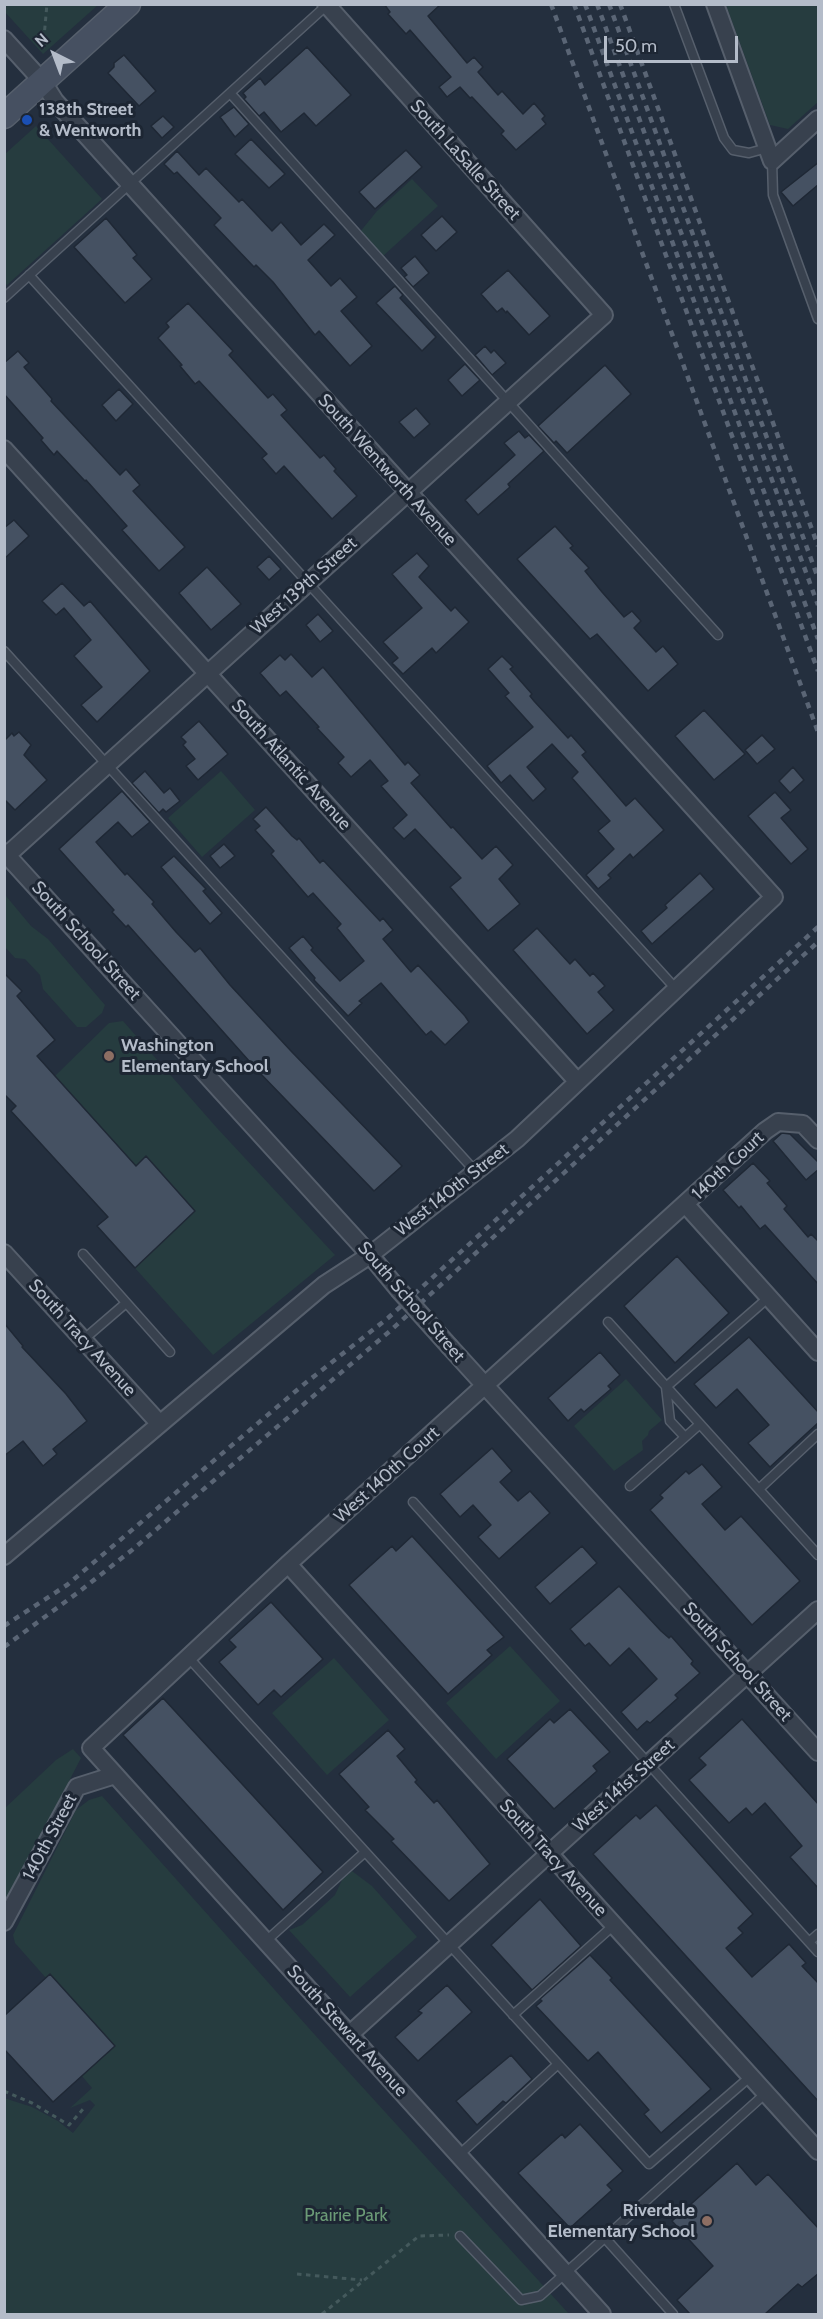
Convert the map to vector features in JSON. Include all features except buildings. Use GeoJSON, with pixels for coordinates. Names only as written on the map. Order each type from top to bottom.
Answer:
{"type":"FeatureCollection","features":[{"type":"Feature","properties":{"kind":"street"},"geometry":{"type":"LineString","coordinates":[[4,116],[128,4]]}},
{"type":"Feature","properties":{"kind":"street"},"geometry":{"type":"LineString","coordinates":[[715,4],[770,154],[819,119]]}},
{"type":"Feature","properties":{"kind":"street","name":"South LaSalle Street"},"geometry":{"type":"LineString","coordinates":[[327,5],[604,315]]}},
{"type":"Feature","properties":{"kind":"street","name":"South Wentworth Avenue"},"geometry":{"type":"LineString","coordinates":[[4,39],[43,82],[55,101],[774,897]]}},
{"type":"Feature","properties":{"kind":"street","name":"West 139th Street"},"geometry":{"type":"LineString","coordinates":[[6,855],[604,315]]}},
{"type":"Feature","properties":{"kind":"street","name":"South Atlantic Avenue"},"geometry":{"type":"LineString","coordinates":[[4,448],[577,1081]]}},
{"type":"Feature","properties":{"kind":"street","name":"South School Street"},"geometry":{"type":"LineString","coordinates":[[6,855],[819,1752]]}},
{"type":"Feature","properties":{"kind":"street","name":"West 140th Street"},"geometry":{"type":"LineString","coordinates":[[4,1556],[324,1285],[370,1255],[517,1138],[774,897]]}},
{"type":"Feature","properties":{"kind":"street","name":"140th Court"},"geometry":{"type":"LineString","coordinates":[[686,1205],[778,1122],[803,1124],[819,1140]]}},
{"type":"Feature","properties":{"kind":"street"},"geometry":{"type":"LineString","coordinates":[[686,1205],[819,1353]]}},
{"type":"Feature","properties":{"kind":"street","name":"West 140th Court"},"geometry":{"type":"LineString","coordinates":[[91,1748],[288,1564],[686,1205]]}},
{"type":"Feature","properties":{"kind":"street","name":"South Tracy Avenue"},"geometry":{"type":"LineString","coordinates":[[4,1253],[159,1423]]}},
{"type":"Feature","properties":{"kind":"street","name":"South Tracy Avenue"},"geometry":{"type":"LineString","coordinates":[[288,1564],[819,2151]]}},
{"type":"Feature","properties":{"kind":"street","name":"West 141st Street"},"geometry":{"type":"LineString","coordinates":[[350,2034],[819,1610]]}},
{"type":"Feature","properties":{"kind":"street","name":"South Stewart Avenue"},"geometry":{"type":"LineString","coordinates":[[91,1748],[602,2314]]}},
{"type":"Feature","properties":{"kind":"street","name":"140th Street"},"geometry":{"type":"LineString","coordinates":[[4,1922],[77,1787],[115,1775]]}},
{"type":"Feature","properties":{"kind":"lane"},"geometry":{"type":"LineString","coordinates":[[674,4],[724,138],[733,150],[770,154],[772,195],[819,318]]}},
{"type":"Feature","properties":{"kind":"lane"},"geometry":{"type":"LineString","coordinates":[[4,298],[327,5]]}},
{"type":"Feature","properties":{"kind":"lane"},"geometry":{"type":"LineString","coordinates":[[230,93],[718,635]]}},
{"type":"Feature","properties":{"kind":"lane"},"geometry":{"type":"LineString","coordinates":[[29,275],[676,989]]}},
{"type":"Feature","properties":{"kind":"lane"},"geometry":{"type":"LineString","coordinates":[[4,651],[475,1171]]}},
{"type":"Feature","properties":{"kind":"lane"},"geometry":{"type":"LineString","coordinates":[[83,1254],[170,1352]]}},
{"type":"Feature","properties":{"kind":"lane"},"geometry":{"type":"LineString","coordinates":[[666,1387],[769,1297]]}},
{"type":"Feature","properties":{"kind":"lane"},"geometry":{"type":"LineString","coordinates":[[83,1340],[126,1303]]}},
{"type":"Feature","properties":{"kind":"lane"},"geometry":{"type":"LineString","coordinates":[[608,1322],[819,1555]]}},
{"type":"Feature","properties":{"kind":"lane"},"geometry":{"type":"LineString","coordinates":[[666,1387],[670,1421],[685,1437]]}},
{"type":"Feature","properties":{"kind":"lane"},"geometry":{"type":"LineString","coordinates":[[630,1486],[700,1424]]}},
{"type":"Feature","properties":{"kind":"lane"},"geometry":{"type":"LineString","coordinates":[[759,1489],[819,1434]]}},
{"type":"Feature","properties":{"kind":"lane"},"geometry":{"type":"LineString","coordinates":[[413,1502],[819,1952]]}},
{"type":"Feature","properties":{"kind":"lane"},"geometry":{"type":"LineString","coordinates":[[188,1657],[649,2164],[751,2076]]}},
{"type":"Feature","properties":{"kind":"lane"},"geometry":{"type":"LineString","coordinates":[[266,1941],[365,1852]]}},
{"type":"Feature","properties":{"kind":"lane"},"geometry":{"type":"LineString","coordinates":[[513,2014],[614,1925]]}},
{"type":"Feature","properties":{"kind":"lane"},"geometry":{"type":"LineString","coordinates":[[810,1942],[819,1934]]}},
{"type":"Feature","properties":{"kind":"lane"},"geometry":{"type":"LineString","coordinates":[[459,2155],[558,2064]]}},
{"type":"Feature","properties":{"kind":"lane"},"geometry":{"type":"LineString","coordinates":[[460,2236],[521,2300],[540,2296],[766,2093]]}},
{"type":"Feature","properties":{"kind":"lane"},"geometry":{"type":"LineString","coordinates":[[604,2238],[673,2314]]}},
{"type":"Feature","properties":{"kind":"path"},"geometry":{"type":"LineString","coordinates":[[44,48],[47,4]]}},
{"type":"Feature","properties":{"kind":"path"},"geometry":{"type":"LineString","coordinates":[[4,2091],[32,2103],[69,2125],[84,2108]]}},
{"type":"Feature","properties":{"kind":"path"},"geometry":{"type":"LineString","coordinates":[[322,2314],[418,2236],[460,2236]]}},
{"type":"Feature","properties":{"kind":"path"},"geometry":{"type":"LineString","coordinates":[[297,2274],[363,2280]]}},
{"type":"Feature","properties":{"kind":"green space"},"geometry":{"type":"Polygon","coordinates":[[[5,4],[98,5],[43,54],[5,12],[5,4]]]}},
{"type":"Feature","properties":{"kind":"green space"},"geometry":{"type":"Polygon","coordinates":[[[726,5],[818,5],[818,102],[788,129],[770,125],[726,5]]]}},
{"type":"Feature","properties":{"kind":"green space"},"geometry":{"type":"Polygon","coordinates":[[[36,126],[102,199],[7,285],[4,282],[5,154],[36,126]]]}},
{"type":"Feature","properties":{"kind":"green space"},"geometry":{"type":"Polygon","coordinates":[[[412,179],[438,206],[383,256],[360,232],[377,211],[412,179]]]}},
{"type":"Feature","properties":{"kind":"green space"},"geometry":{"type":"Polygon","coordinates":[[[221,771],[255,810],[202,857],[168,818],[221,771]]]}},
{"type":"Feature","properties":{"kind":"green space"},"geometry":{"type":"Polygon","coordinates":[[[6,896],[31,926],[48,939],[105,1005],[102,1013],[86,1027],[77,1027],[43,989],[40,975],[25,959],[15,958],[5,947],[6,896]]]}},
{"type":"Feature","properties":{"kind":"green space"},"geometry":{"type":"Polygon","coordinates":[[[123,1021],[217,1128],[335,1255],[213,1355],[135,1268],[194,1211],[136,1166],[55,1076],[109,1023],[123,1021]]]}},
{"type":"Feature","properties":{"kind":"green space"},"geometry":{"type":"Polygon","coordinates":[[[626,1379],[662,1420],[649,1431],[642,1441],[643,1450],[614,1471],[574,1426],[626,1379]]]}},
{"type":"Feature","properties":{"kind":"green space"},"geometry":{"type":"Polygon","coordinates":[[[510,1646],[560,1701],[496,1759],[446,1703],[510,1646]]]}},
{"type":"Feature","properties":{"kind":"green space"},"geometry":{"type":"Polygon","coordinates":[[[334,1658],[389,1720],[327,1775],[272,1713],[334,1658]]]}},
{"type":"Feature","properties":{"kind":"green space"},"geometry":{"type":"Polygon","coordinates":[[[73,1749],[81,1758],[5,1905],[5,1808],[56,1760],[73,1749]]]}},
{"type":"Feature","properties":{"kind":"green space","name":"Prairie Park"},"geometry":{"type":"Polygon","coordinates":[[[102,1796],[315,2035],[569,2314],[5,2314],[4,2098],[32,2107],[58,2121],[73,2133],[95,2105],[90,2100],[70,2108],[92,2088],[82,2076],[115,2046],[50,1975],[46,1978],[15,1943],[13,1935],[76,1810],[89,1800],[102,1796]]]}},
{"type":"Feature","properties":{"kind":"green space"},"geometry":{"type":"Polygon","coordinates":[[[352,1871],[372,1886],[417,1937],[350,1997],[289,1930],[302,1925],[335,1895],[342,1880],[352,1871]]]}},
{"type":"Feature","properties":{"kind":"railway"},"geometry":{"type":"LineString","coordinates":[[551,4],[818,732]]}},
{"type":"Feature","properties":{"kind":"railway"},"geometry":{"type":"LineString","coordinates":[[574,4],[818,671]]}},
{"type":"Feature","properties":{"kind":"railway"},"geometry":{"type":"LineString","coordinates":[[585,4],[818,639]]}},
{"type":"Feature","properties":{"kind":"railway"},"geometry":{"type":"LineString","coordinates":[[597,4],[818,605]]}},
{"type":"Feature","properties":{"kind":"railway"},"geometry":{"type":"LineString","coordinates":[[609,4],[818,578]]}},
{"type":"Feature","properties":{"kind":"railway"},"geometry":{"type":"LineString","coordinates":[[620,4],[818,546]]}},
{"type":"Feature","properties":{"kind":"railway"},"geometry":{"type":"LineString","coordinates":[[4,1626],[67,1585],[303,1385],[388,1318],[818,927]]}},
{"type":"Feature","properties":{"kind":"railway"},"geometry":{"type":"LineString","coordinates":[[4,1647],[132,1550],[390,1331],[818,942]]}},
{"type":"Feature","properties":{"kind":"place","name":"138th Street & Wentworth"},"geometry":{"type":"Point","coordinates":[27,120]}},
{"type":"Feature","properties":{"kind":"place","name":"Washington Elementary School"},"geometry":{"type":"Point","coordinates":[109,1056]}},
{"type":"Feature","properties":{"kind":"place","name":"Riverdale Elementary School"},"geometry":{"type":"Point","coordinates":[707,2221]}}]}
